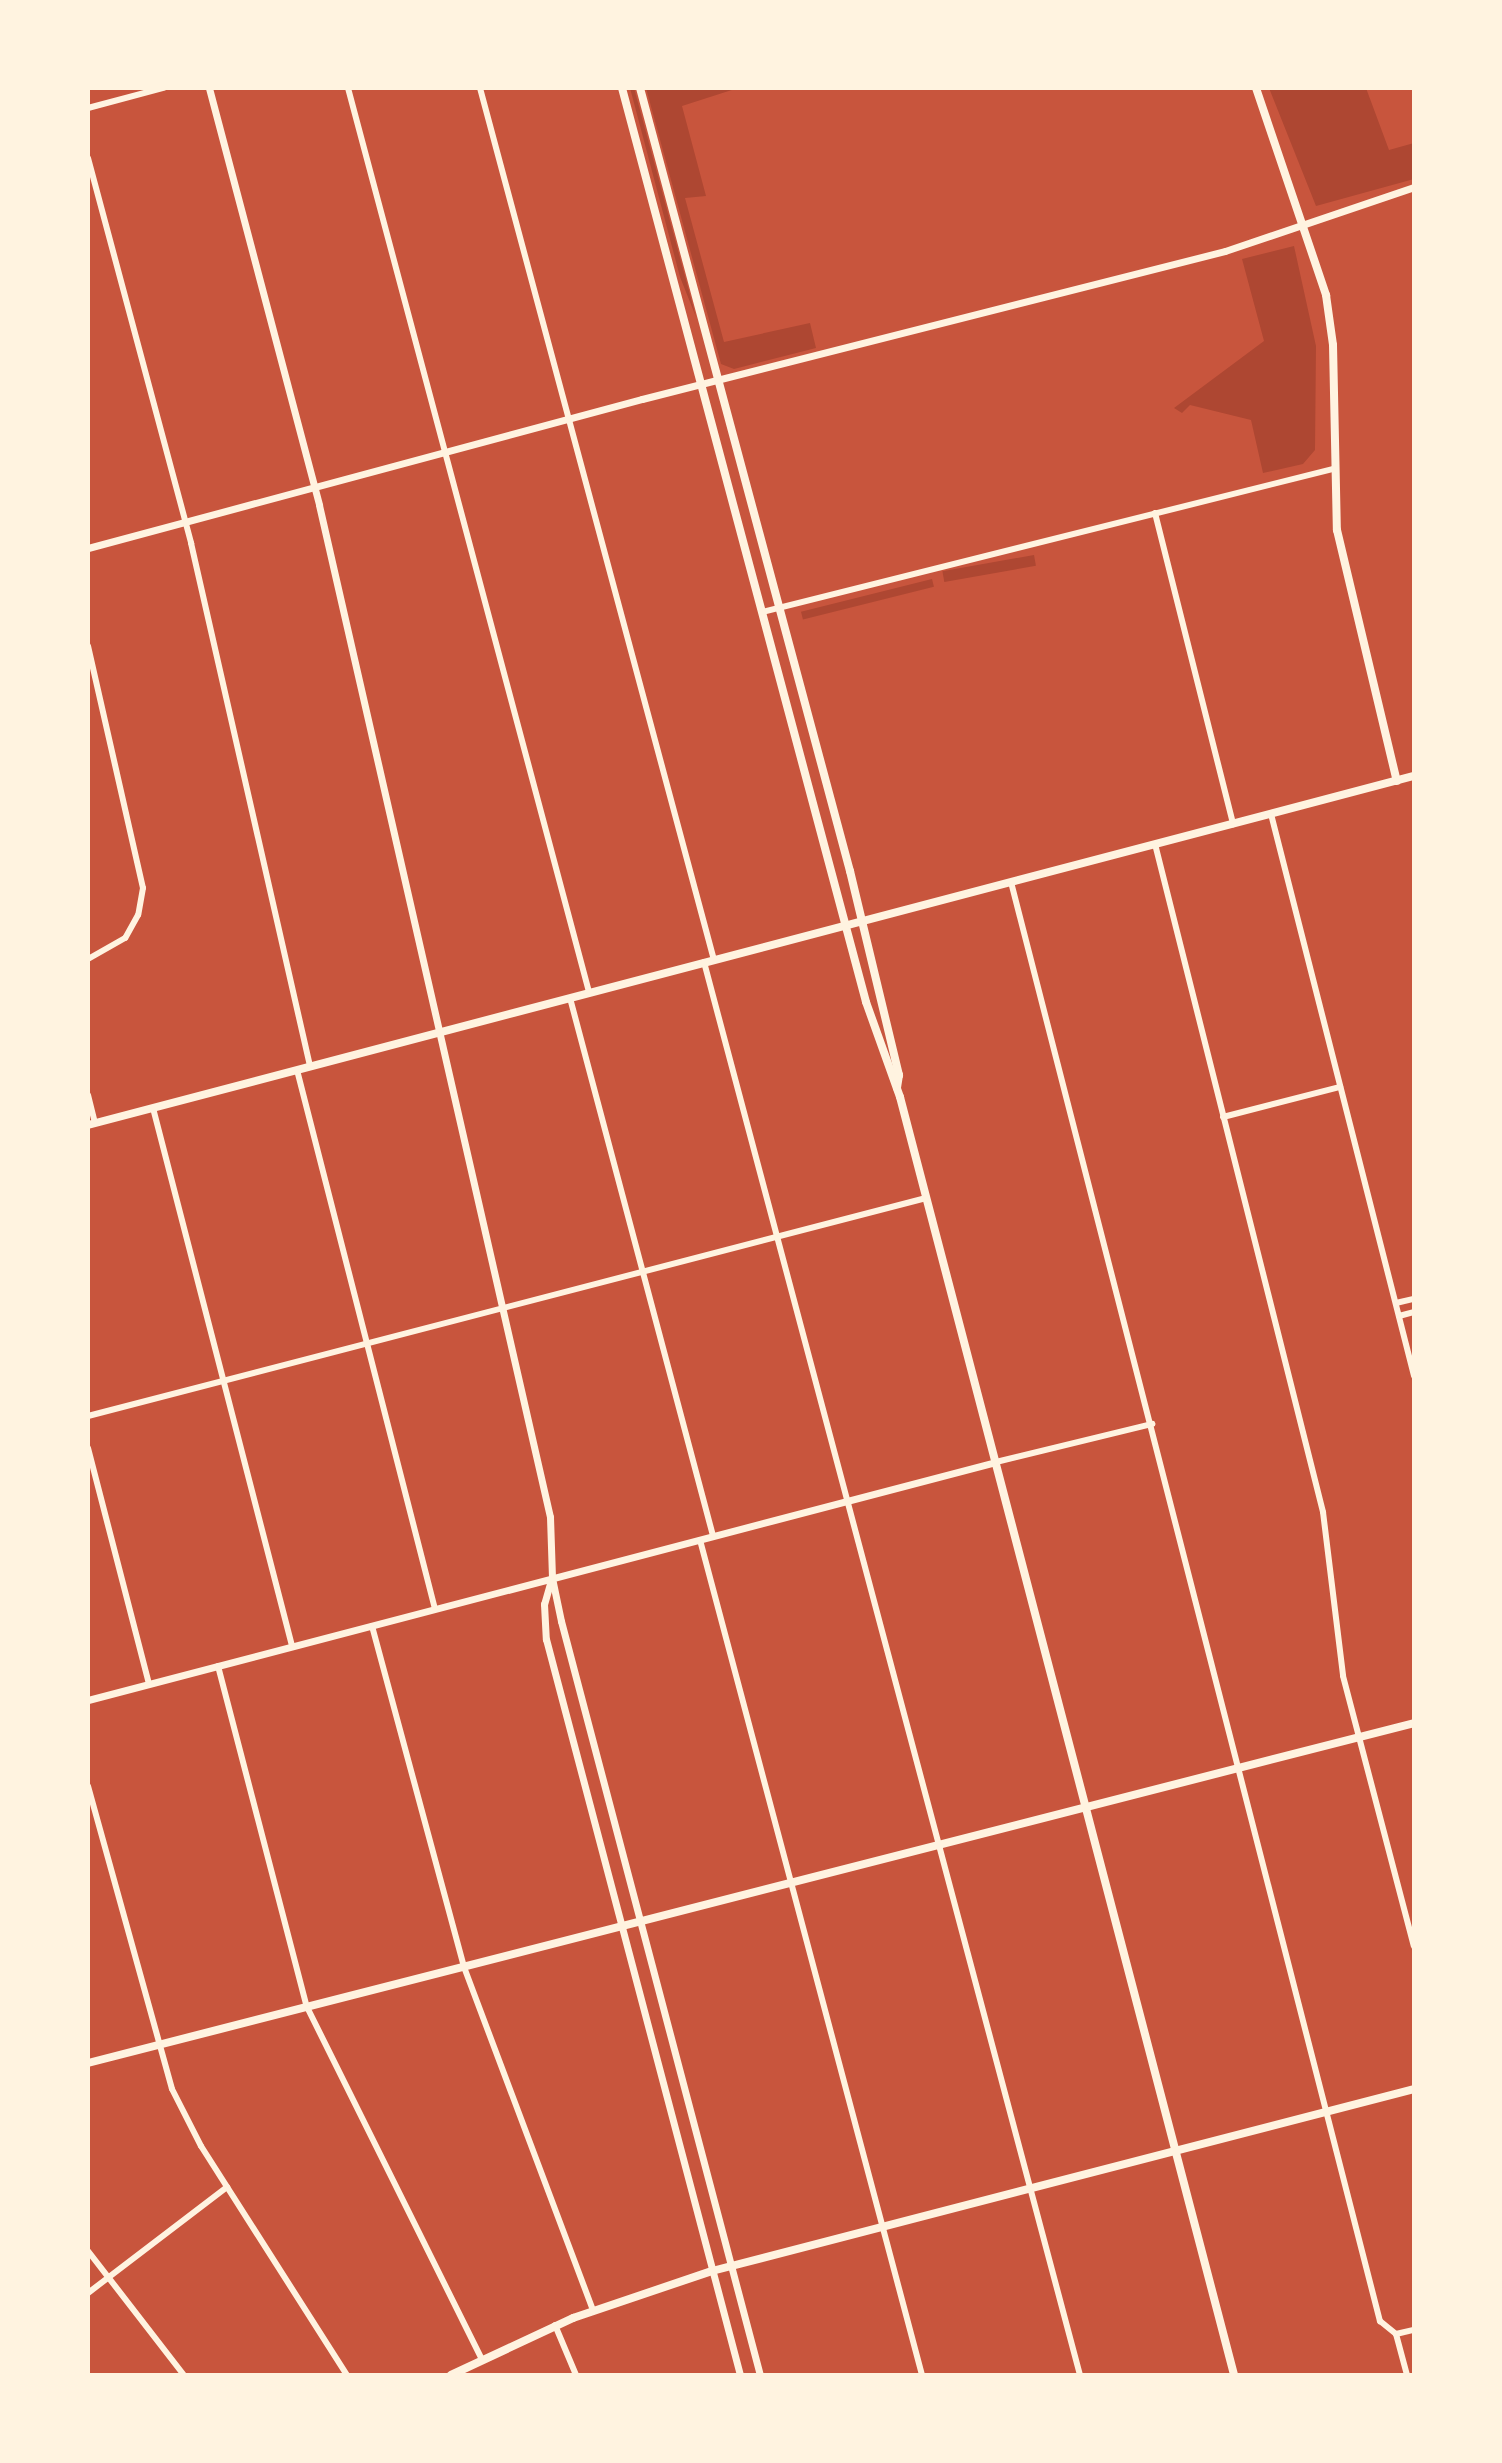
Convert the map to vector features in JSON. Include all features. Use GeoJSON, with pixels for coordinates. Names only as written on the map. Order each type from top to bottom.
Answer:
{"type":"FeatureCollection","features":[{"type":"Feature","properties":{"kind":"main road"},"geometry":{"type":"LineString","coordinates":[[622,88],[888,1075],[897,1088],[1234,2375]]}},
{"type":"Feature","properties":{"kind":"main road"},"geometry":{"type":"LineString","coordinates":[[640,88],[818,750],[899,1075],[897,1088]]}},
{"type":"Feature","properties":{"kind":"main road"},"geometry":{"type":"LineString","coordinates":[[1256,88],[1305,226],[1331,326],[1333,469],[1339,545],[1397,781]]}},
{"type":"Feature","properties":{"kind":"main road"},"geometry":{"type":"LineString","coordinates":[[800,754],[818,750]]}},
{"type":"Feature","properties":{"kind":"main road"},"geometry":{"type":"LineString","coordinates":[[92,1124],[1414,776]]}},
{"type":"Feature","properties":{"kind":"main road"},"geometry":{"type":"LineString","coordinates":[[88,2063],[1414,1723]]}},
{"type":"Feature","properties":{"kind":"main road"},"geometry":{"type":"LineString","coordinates":[[451,2375],[555,2325],[712,2271],[1414,2089]]}},
{"type":"Feature","properties":{"kind":"street"},"geometry":{"type":"LineString","coordinates":[[88,108],[163,88]]}},
{"type":"Feature","properties":{"kind":"street"},"geometry":{"type":"LineString","coordinates":[[209,88],[315,486],[550,1517],[552,1578],[638,1920],[760,2375]]}},
{"type":"Feature","properties":{"kind":"street"},"geometry":{"type":"LineString","coordinates":[[348,88],[589,992]]}},
{"type":"Feature","properties":{"kind":"street"},"geometry":{"type":"LineString","coordinates":[[480,88],[570,418],[847,1501],[1080,2375]]}},
{"type":"Feature","properties":{"kind":"street"},"geometry":{"type":"LineString","coordinates":[[88,158],[185,522],[310,1066]]}},
{"type":"Feature","properties":{"kind":"street"},"geometry":{"type":"LineString","coordinates":[[88,548],[701,383],[1305,226],[1414,187]]}},
{"type":"Feature","properties":{"kind":"street"},"geometry":{"type":"LineString","coordinates":[[762,612],[1333,469]]}},
{"type":"Feature","properties":{"kind":"street"},"geometry":{"type":"LineString","coordinates":[[1155,513],[1233,824]]}},
{"type":"Feature","properties":{"kind":"street"},"geometry":{"type":"LineString","coordinates":[[88,646],[143,888],[138,915],[125,938],[88,959]]}},
{"type":"Feature","properties":{"kind":"street"},"geometry":{"type":"LineString","coordinates":[[1271,814],[1414,1374]]}},
{"type":"Feature","properties":{"kind":"street"},"geometry":{"type":"LineString","coordinates":[[1155,844],[1323,1512],[1343,1676],[1414,1946]]}},
{"type":"Feature","properties":{"kind":"street"},"geometry":{"type":"LineString","coordinates":[[1011,882],[1380,2321],[1396,2334],[1407,2375]]}},
{"type":"Feature","properties":{"kind":"street"},"geometry":{"type":"LineString","coordinates":[[570,998],[713,1536]]}},
{"type":"Feature","properties":{"kind":"street"},"geometry":{"type":"LineString","coordinates":[[297,1070],[435,1609]]}},
{"type":"Feature","properties":{"kind":"street"},"geometry":{"type":"LineString","coordinates":[[1223,1117],[1340,1087]]}},
{"type":"Feature","properties":{"kind":"street"},"geometry":{"type":"LineString","coordinates":[[88,1095],[92,1124]]}},
{"type":"Feature","properties":{"kind":"street"},"geometry":{"type":"LineString","coordinates":[[153,1108],[292,1646]]}},
{"type":"Feature","properties":{"kind":"street"},"geometry":{"type":"LineString","coordinates":[[88,1416],[926,1198]]}},
{"type":"Feature","properties":{"kind":"street"},"geometry":{"type":"LineString","coordinates":[[1396,1303],[1414,1299]]}},
{"type":"Feature","properties":{"kind":"street"},"geometry":{"type":"LineString","coordinates":[[1399,1316],[1414,1312]]}},
{"type":"Feature","properties":{"kind":"street"},"geometry":{"type":"LineString","coordinates":[[88,1700],[1152,1424]]}},
{"type":"Feature","properties":{"kind":"street"},"geometry":{"type":"LineString","coordinates":[[88,1448],[149,1684]]}},
{"type":"Feature","properties":{"kind":"street"},"geometry":{"type":"LineString","coordinates":[[700,1540],[922,2375]]}},
{"type":"Feature","properties":{"kind":"street"},"geometry":{"type":"LineString","coordinates":[[552,1578],[544,1604],[546,1639],[740,2375]]}},
{"type":"Feature","properties":{"kind":"street"},"geometry":{"type":"LineString","coordinates":[[372,1626],[464,1967],[593,2310]]}},
{"type":"Feature","properties":{"kind":"street"},"geometry":{"type":"LineString","coordinates":[[218,1666],[307,2007],[481,2358]]}},
{"type":"Feature","properties":{"kind":"street"},"geometry":{"type":"LineString","coordinates":[[88,1786],[156,2045],[172,2089],[227,2187],[347,2375]]}},
{"type":"Feature","properties":{"kind":"street"},"geometry":{"type":"LineString","coordinates":[[88,2293],[227,2187]]}},
{"type":"Feature","properties":{"kind":"street"},"geometry":{"type":"LineString","coordinates":[[88,2251],[184,2375]]}},
{"type":"Feature","properties":{"kind":"street"},"geometry":{"type":"LineString","coordinates":[[555,2325],[576,2375]]}},
{"type":"Feature","properties":{"kind":"street"},"geometry":{"type":"LineString","coordinates":[[1396,2334],[1413,2333]]}},
{"type":"Feature","properties":{"kind":"shaded area"},"geometry":{"type":"Polygon","coordinates":[[[630,88],[634,88],[696,317],[680,277],[630,88]]]}},
{"type":"Feature","properties":{"kind":"shaded area"},"geometry":{"type":"Polygon","coordinates":[[[646,88],[738,88],[682,106],[706,196],[685,198],[724,342],[810,323],[816,348],[734,369],[721,364],[646,88]]]}},
{"type":"Feature","properties":{"kind":"shaded area"},"geometry":{"type":"Polygon","coordinates":[[[1269,88],[1366,88],[1389,150],[1414,143],[1414,179],[1316,206],[1269,88]]]}},
{"type":"Feature","properties":{"kind":"shaded area"},"geometry":{"type":"Polygon","coordinates":[[[1294,246],[1316,346],[1315,450],[1303,464],[1263,473],[1251,420],[1190,405],[1182,413],[1174,408],[1264,341],[1242,259],[1294,246]]]}},
{"type":"Feature","properties":{"kind":"shaded area"},"geometry":{"type":"Polygon","coordinates":[[[1034,555],[1036,566],[944,582],[942,571],[1034,555]]]}},
{"type":"Feature","properties":{"kind":"shaded area"},"geometry":{"type":"Polygon","coordinates":[[[932,579],[934,587],[803,619],[801,612],[932,579]]]}}]}
